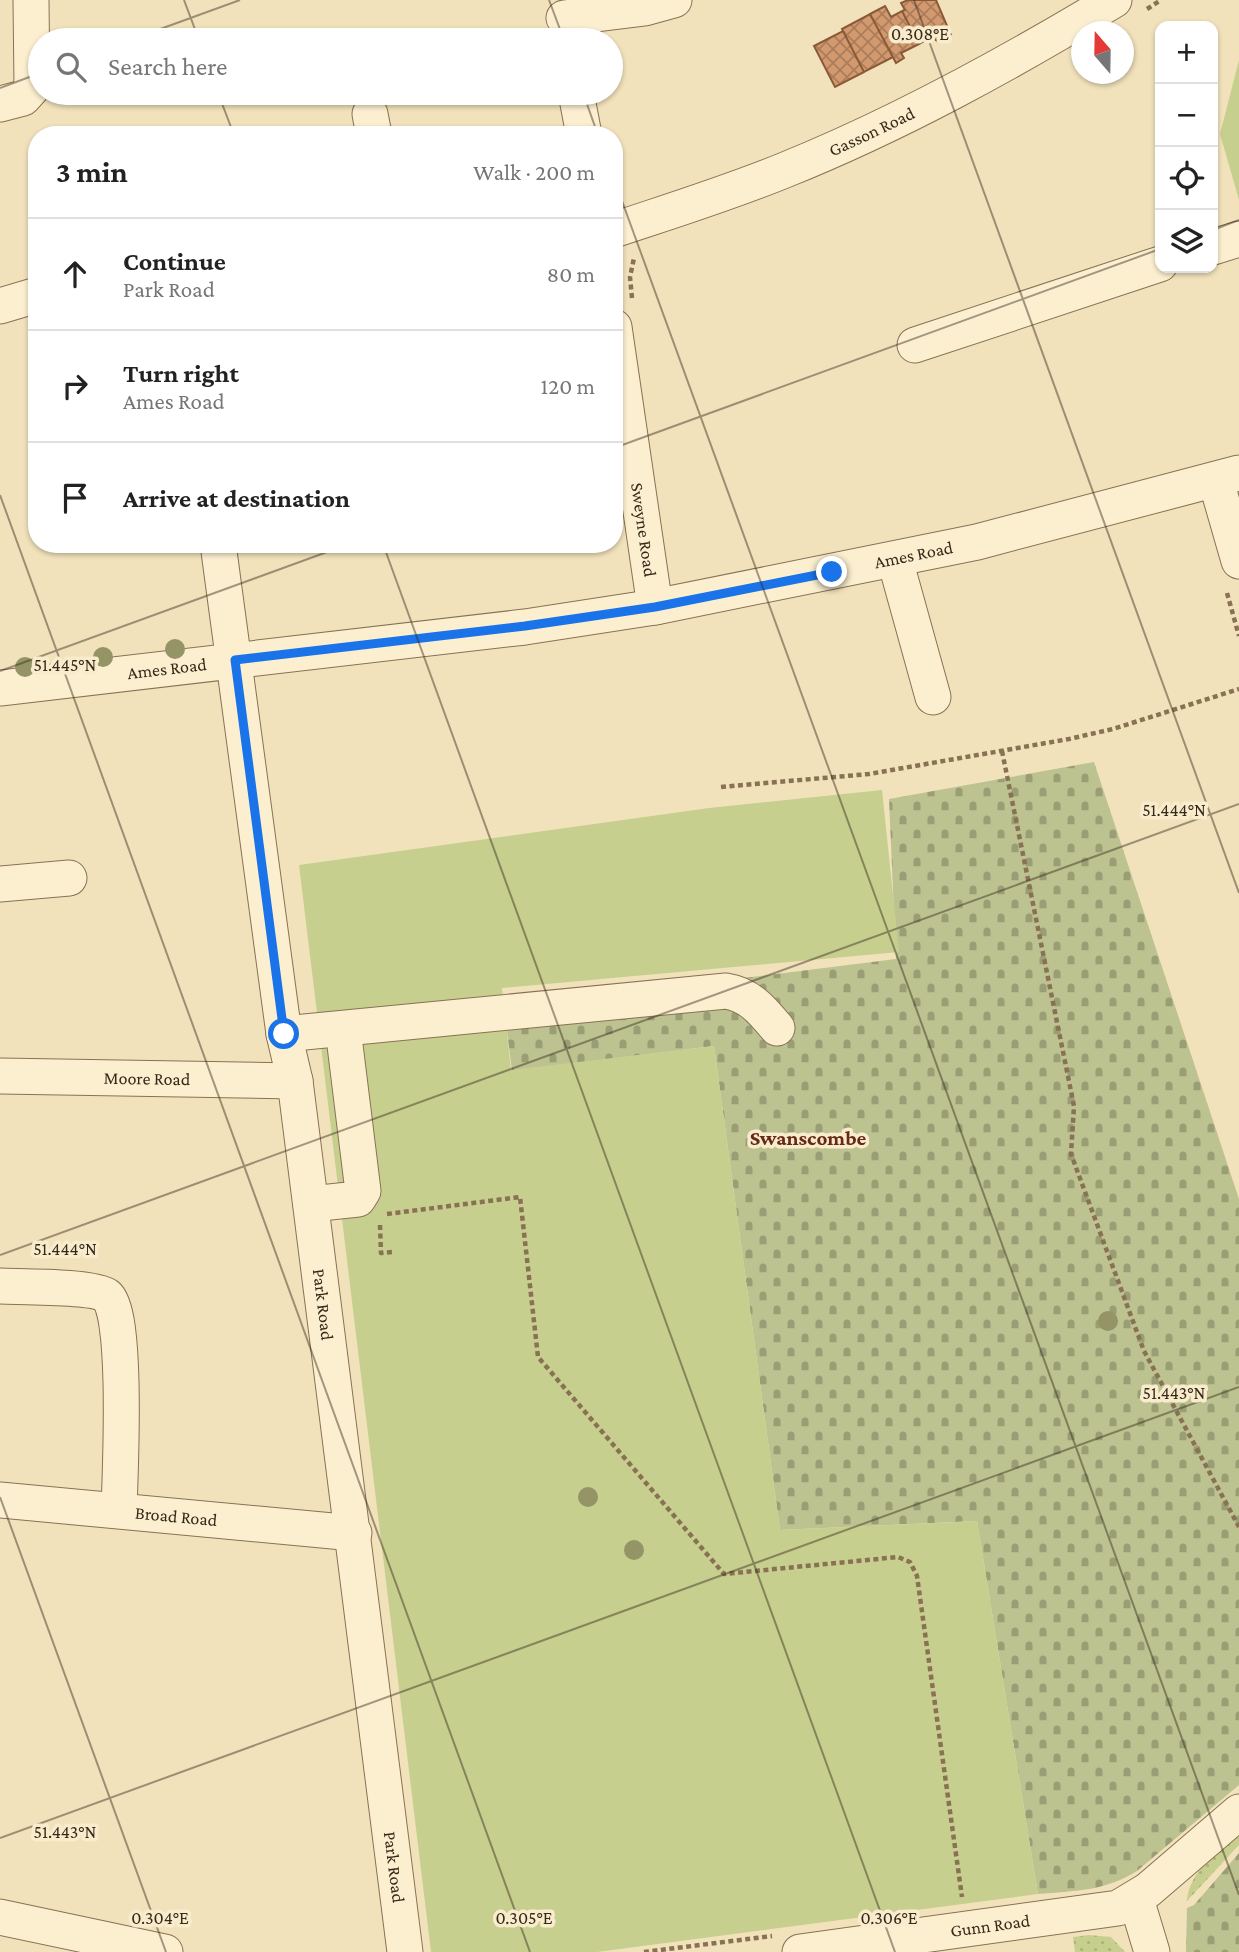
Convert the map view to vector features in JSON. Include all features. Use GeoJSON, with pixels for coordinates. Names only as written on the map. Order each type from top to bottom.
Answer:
{"type":"FeatureCollection","features":[{"type":"Feature","properties":{"kind":"street"},"geometry":{"type":"LineString","coordinates":[[31,0],[31,28]]}},
{"type":"Feature","properties":{"kind":"street"},"geometry":{"type":"LineString","coordinates":[[563,27],[674,0]]}},
{"type":"Feature","properties":{"kind":"street","name":"Gasson Road"},"geometry":{"type":"LineString","coordinates":[[627,240],[889,124],[966,85],[1114,0]]}},
{"type":"Feature","properties":{"kind":"street"},"geometry":{"type":"LineString","coordinates":[[0,104],[26,97],[28,94]]}},
{"type":"Feature","properties":{"kind":"street"},"geometry":{"type":"LineString","coordinates":[[578,105],[582,126]]}},
{"type":"Feature","properties":{"kind":"street"},"geometry":{"type":"LineString","coordinates":[[1218,245],[1239,239]]}},
{"type":"Feature","properties":{"kind":"street"},"geometry":{"type":"LineString","coordinates":[[915,345],[1155,266]]}},
{"type":"Feature","properties":{"kind":"street"},"geometry":{"type":"LineString","coordinates":[[0,306],[28,298]]}},
{"type":"Feature","properties":{"kind":"street","name":"Sweyne Road"},"geometry":{"type":"LineString","coordinates":[[624,318],[655,607]]}},
{"type":"Feature","properties":{"kind":"street"},"geometry":{"type":"LineString","coordinates":[[1227,477],[1239,561]]}},
{"type":"Feature","properties":{"kind":"street","name":"Ames Road"},"geometry":{"type":"LineString","coordinates":[[0,688],[525,626],[655,607],[895,560],[1227,477]]}},
{"type":"Feature","properties":{"kind":"street","name":"Park Road"},"geometry":{"type":"LineString","coordinates":[[219,553],[284,1034],[295,1081],[405,1952]]}},
{"type":"Feature","properties":{"kind":"street"},"geometry":{"type":"LineString","coordinates":[[895,560],[933,697]]}},
{"type":"Feature","properties":{"kind":"street"},"geometry":{"type":"LineString","coordinates":[[0,884],[69,878]]}},
{"type":"Feature","properties":{"kind":"street"},"geometry":{"type":"LineString","coordinates":[[284,1034],[726,991],[740,993],[754,1002],[777,1028]]}},
{"type":"Feature","properties":{"kind":"street"},"geometry":{"type":"LineString","coordinates":[[311,1204],[358,1199],[363,1191],[343,1029]]}},
{"type":"Feature","properties":{"kind":"street","name":"Moore Road"},"geometry":{"type":"LineString","coordinates":[[0,1076],[295,1081]]}},
{"type":"Feature","properties":{"kind":"street"},"geometry":{"type":"LineString","coordinates":[[0,1286],[105,1294],[114,1304],[122,1378],[119,1510]]}},
{"type":"Feature","properties":{"kind":"street","name":"Broad Road"},"geometry":{"type":"LineString","coordinates":[[0,1500],[354,1533]]}},
{"type":"Feature","properties":{"kind":"street"},"geometry":{"type":"LineString","coordinates":[[1152,1952],[1136,1899],[1239,1812]]}},
{"type":"Feature","properties":{"kind":"street","name":"Gunn Road"},"geometry":{"type":"LineString","coordinates":[[800,1952],[1091,1914],[1136,1899]]}},
{"type":"Feature","properties":{"kind":"street"},"geometry":{"type":"LineString","coordinates":[[0,1917],[71,1943],[165,1952]]}},
{"type":"Feature","properties":{"kind":"path"},"geometry":{"type":"LineString","coordinates":[[624,318],[630,269],[627,240]]}},
{"type":"Feature","properties":{"kind":"path"},"geometry":{"type":"LineString","coordinates":[[721,787],[869,774],[1106,732],[1239,689]]}},
{"type":"Feature","properties":{"kind":"path"},"geometry":{"type":"LineString","coordinates":[[1002,751],[1074,1106],[1071,1154],[1143,1352],[1239,1527]]}},
{"type":"Feature","properties":{"kind":"path"},"geometry":{"type":"LineString","coordinates":[[379,1215],[520,1198],[538,1357],[724,1574],[898,1558],[914,1567],[967,1931]]}},
{"type":"Feature","properties":{"kind":"green space"},"geometry":{"type":"Polygon","coordinates":[[[1239,60],[1239,200],[1220,134],[1239,60]]]}},
{"type":"Feature","properties":{"kind":"green space"},"geometry":{"type":"Polygon","coordinates":[[[1094,762],[1239,1199],[1239,1785],[1137,1871],[1125,1878],[1089,1889],[1038,1894],[977,1521],[780,1530],[714,1046],[512,1071],[504,1008],[896,959],[889,799],[1094,762]]]}},
{"type":"Feature","properties":{"kind":"green space"},"geometry":{"type":"Polygon","coordinates":[[[882,790],[899,952],[502,988],[511,1070],[714,1046],[780,1530],[977,1521],[1038,1894],[597,1952],[431,1952],[299,865],[709,808],[882,790]]]}},
{"type":"Feature","properties":{"kind":"green space"},"geometry":{"type":"Polygon","coordinates":[[[1239,1833],[1239,1845],[1187,1901],[1193,1880],[1199,1871],[1239,1833]]]}},
{"type":"Feature","properties":{"kind":"green space"},"geometry":{"type":"Polygon","coordinates":[[[1239,1853],[1239,1952],[1186,1952],[1187,1908],[1194,1905],[1239,1853]]]}},
{"type":"Feature","properties":{"kind":"green space"},"geometry":{"type":"Polygon","coordinates":[[[1073,1937],[1111,1937],[1125,1952],[1075,1952],[1073,1937]]]}},
{"type":"Feature","properties":{"kind":"building"},"geometry":{"type":"Polygon","coordinates":[[[908,0],[936,0],[951,35],[939,42],[931,37],[919,44],[902,11],[905,10],[901,3],[908,0]]]}},
{"type":"Feature","properties":{"kind":"building"},"geometry":{"type":"Polygon","coordinates":[[[885,6],[891,17],[902,11],[919,44],[901,53],[904,58],[896,63],[870,14],[885,6]]]}},
{"type":"Feature","properties":{"kind":"building"},"geometry":{"type":"Polygon","coordinates":[[[870,14],[893,57],[864,72],[842,29],[870,14]]]}},
{"type":"Feature","properties":{"kind":"building"},"geometry":{"type":"Polygon","coordinates":[[[843,31],[864,72],[835,87],[814,46],[843,31]]]}},
{"type":"Feature","properties":{"kind":"district","name":"Swanscombe"},"geometry":{"type":"Point","coordinates":[808,1138]}},
{"type":"Feature","properties":{"kind":"route"},"geometry":{"type":"LineString","coordinates":[[284,1034],[235,660],[525,626],[655,607],[832,572]]}}]}
